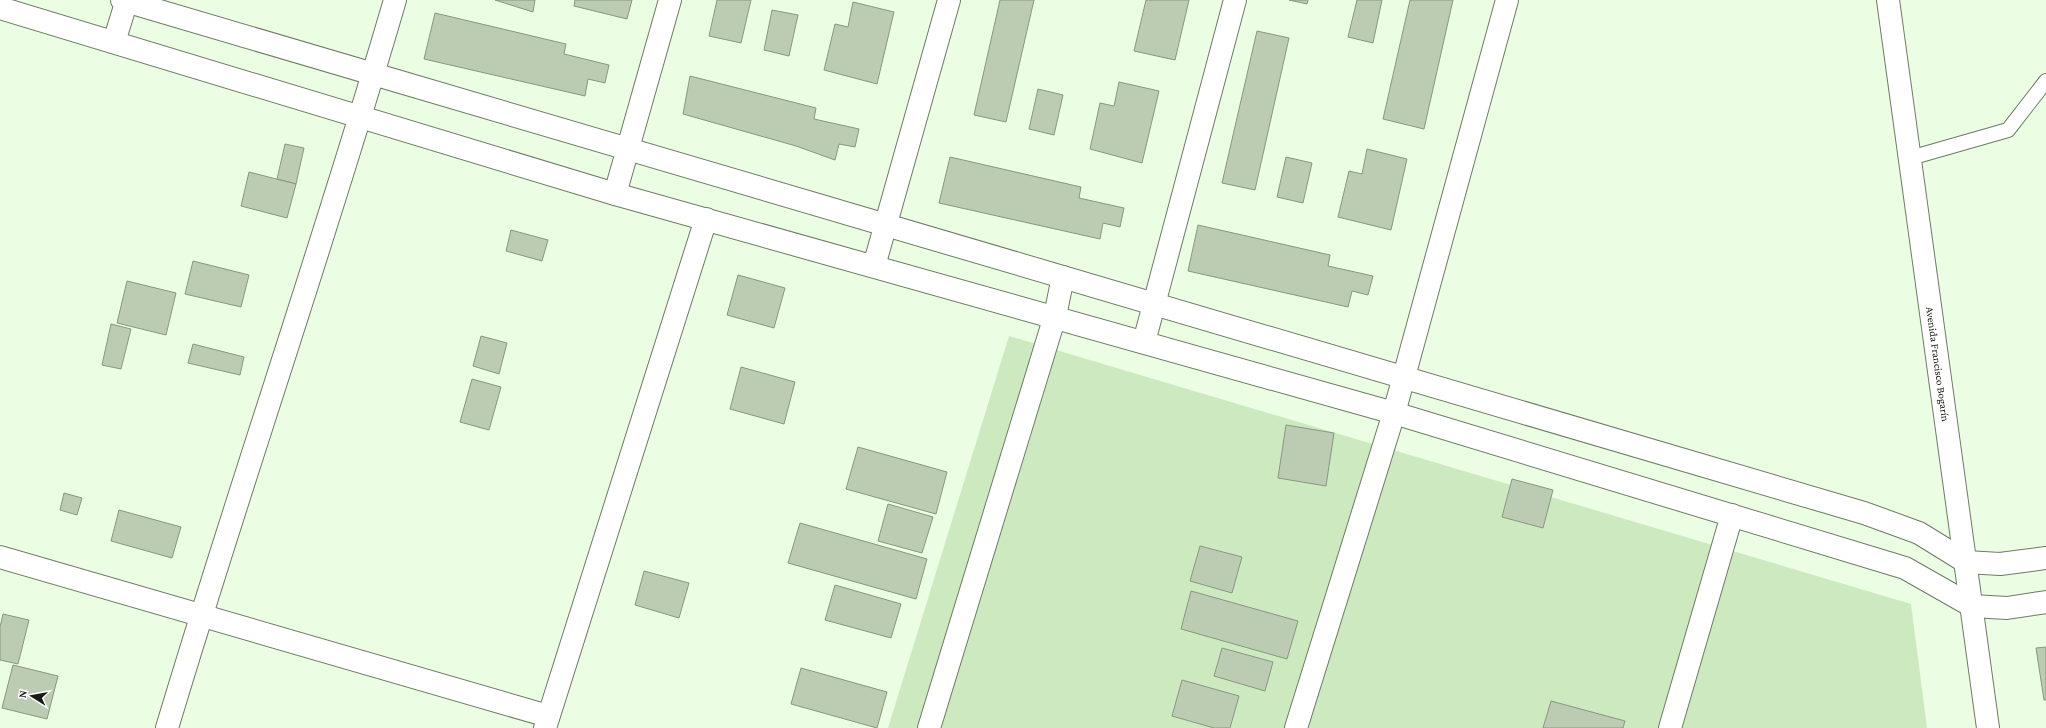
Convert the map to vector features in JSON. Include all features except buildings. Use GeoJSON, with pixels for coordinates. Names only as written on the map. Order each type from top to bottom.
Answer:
{"type":"FeatureCollection","features":[{"type":"Feature","properties":{"kind":"street"},"geometry":{"type":"LineString","coordinates":[[114,42],[125,0],[1864,513],[1919,533],[1966,562],[2000,564],[2046,558]]}},
{"type":"Feature","properties":{"kind":"street"},"geometry":{"type":"LineString","coordinates":[[167,728],[201,615],[361,117],[395,0]]}},
{"type":"Feature","properties":{"kind":"street"},"geometry":{"type":"LineString","coordinates":[[615,194],[670,0]]}},
{"type":"Feature","properties":{"kind":"street"},"geometry":{"type":"LineString","coordinates":[[874,266],[949,0]]}},
{"type":"Feature","properties":{"kind":"street"},"geometry":{"type":"LineString","coordinates":[[1144,342],[1235,0]]}},
{"type":"Feature","properties":{"kind":"street"},"geometry":{"type":"LineString","coordinates":[[1296,728],[1394,413],[1507,0]]}},
{"type":"Feature","properties":{"kind":"street","name":"Avenida Francisco Bogarín"},"geometry":{"type":"LineString","coordinates":[[1888,0],[1988,728]]}},
{"type":"Feature","properties":{"kind":"street"},"geometry":{"type":"LineString","coordinates":[[0,8],[615,194],[1055,316],[1394,413],[1732,515],[1905,568],[1972,606],[2007,608],[2046,602]]}},
{"type":"Feature","properties":{"kind":"street"},"geometry":{"type":"LineString","coordinates":[[0,557],[201,615],[546,722],[706,219]]}},
{"type":"Feature","properties":{"kind":"street"},"geometry":{"type":"LineString","coordinates":[[929,728],[1055,316],[1063,276]]}},
{"type":"Feature","properties":{"kind":"street"},"geometry":{"type":"LineString","coordinates":[[1670,728],[1732,515]]}},
{"type":"Feature","properties":{"kind":"lane"},"geometry":{"type":"LineString","coordinates":[[1910,158],[2008,130],[2046,81]]}},
{"type":"Feature","properties":{"kind":"green space"},"geometry":{"type":"Polygon","coordinates":[[[1009,336],[1911,604],[1927,728],[888,728],[1009,336]]]}}]}
